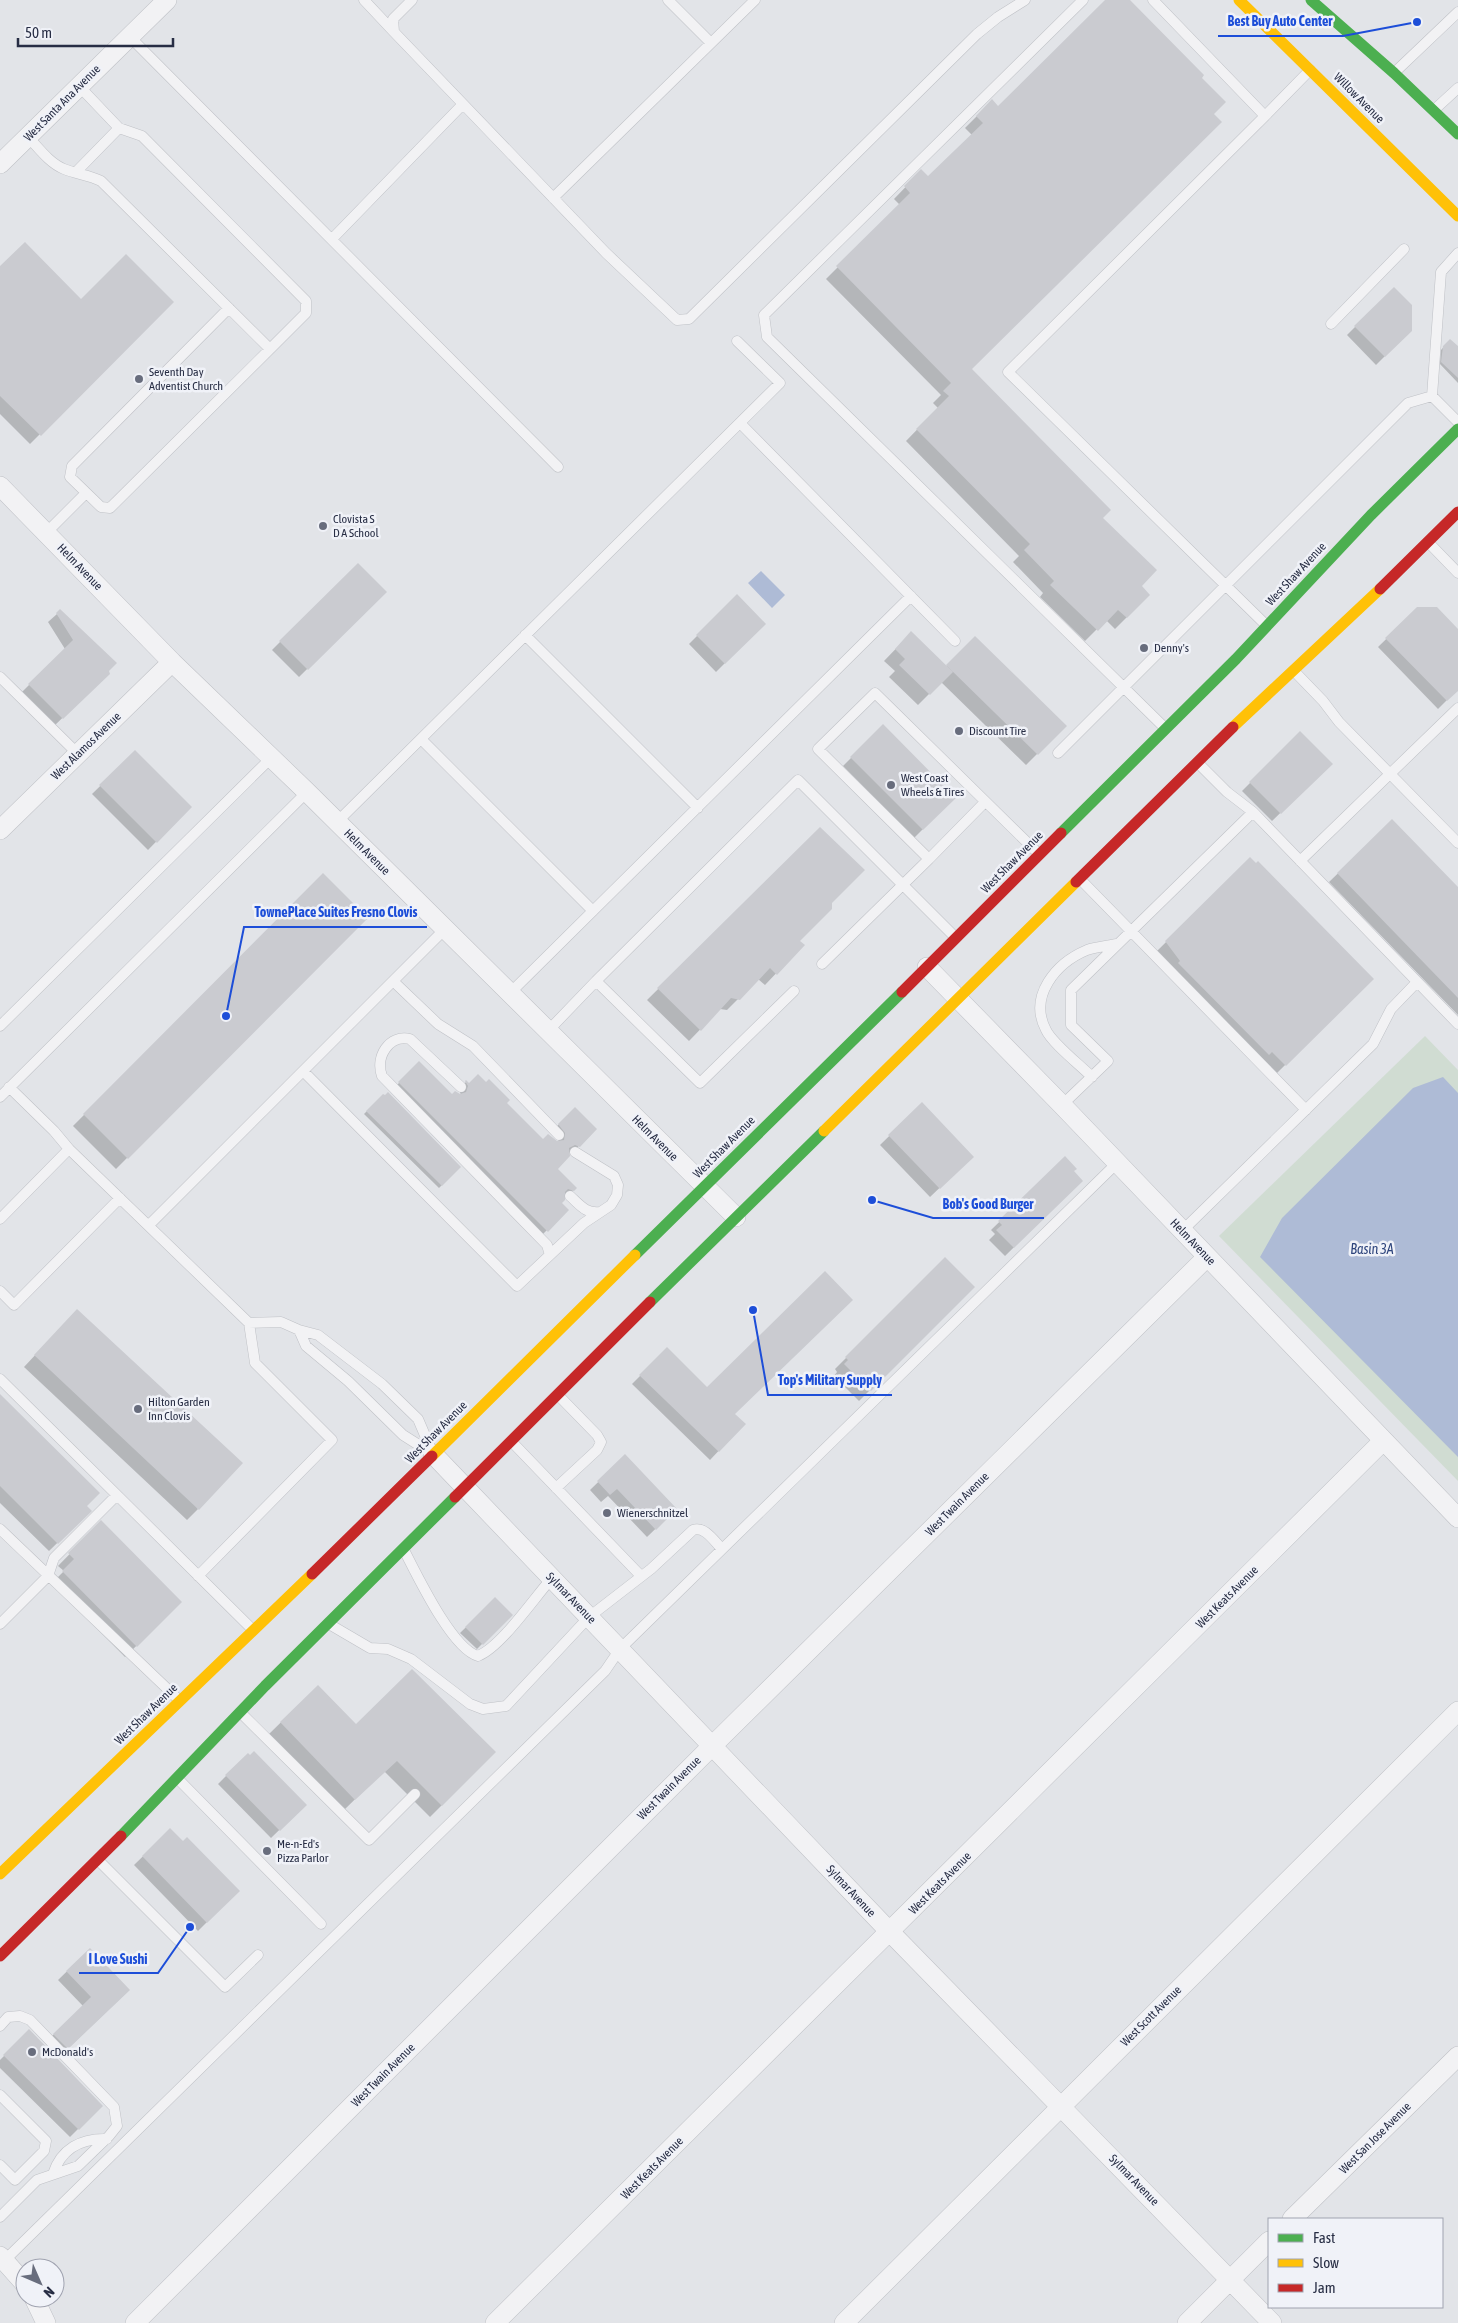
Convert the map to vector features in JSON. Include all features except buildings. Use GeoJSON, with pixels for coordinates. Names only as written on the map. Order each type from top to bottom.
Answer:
{"type":"FeatureCollection","features":[{"type":"Feature","properties":{"kind":"main road","name":"Willow Avenue"},"geometry":{"type":"LineString","coordinates":[[1239,0],[1458,216]]}},
{"type":"Feature","properties":{"kind":"main road"},"geometry":{"type":"LineString","coordinates":[[1311,0],[1394,73],[1458,134]]}},
{"type":"Feature","properties":{"kind":"main road","name":"West Shaw Avenue"},"geometry":{"type":"LineString","coordinates":[[0,1874],[254,1631],[927,967],[1166,729],[1371,516],[1458,429]]}},
{"type":"Feature","properties":{"kind":"main road"},"geometry":{"type":"LineString","coordinates":[[0,1956],[98,1859],[328,1623],[736,1217],[1197,762],[1294,672],[1458,512]]}},
{"type":"Feature","properties":{"kind":"street","name":"West Santa Ana Avenue"},"geometry":{"type":"LineString","coordinates":[[0,164],[167,0]]}},
{"type":"Feature","properties":{"kind":"street","name":"Helm Avenue"},"geometry":{"type":"LineString","coordinates":[[0,486],[172,662],[270,759],[307,792],[444,930],[736,1217]]}},
{"type":"Feature","properties":{"kind":"street","name":"West Alamos Avenue"},"geometry":{"type":"LineString","coordinates":[[0,830],[172,662]]}},
{"type":"Feature","properties":{"kind":"street","name":"Helm Avenue"},"geometry":{"type":"LineString","coordinates":[[927,967],[1458,1518]]}},
{"type":"Feature","properties":{"kind":"street","name":"West Twain Avenue"},"geometry":{"type":"LineString","coordinates":[[135,2323],[713,1745],[1207,1257]]}},
{"type":"Feature","properties":{"kind":"street","name":"West Keats Avenue"},"geometry":{"type":"LineString","coordinates":[[495,2323],[1383,1441]]}},
{"type":"Feature","properties":{"kind":"street","name":"Sylmar Avenue"},"geometry":{"type":"LineString","coordinates":[[433,1454],[890,1932],[1272,2323]]}},
{"type":"Feature","properties":{"kind":"street","name":"West Scott Avenue"},"geometry":{"type":"LineString","coordinates":[[844,2323],[1458,1711]]}},
{"type":"Feature","properties":{"kind":"street","name":"West San Jose Avenue"},"geometry":{"type":"LineString","coordinates":[[1293,2218],[1458,2056]]}},
{"type":"Feature","properties":{"kind":"street"},"geometry":{"type":"LineString","coordinates":[[1187,2323],[1268,2242]]}},
{"type":"Feature","properties":{"kind":"street"},"geometry":{"type":"LineString","coordinates":[[2,2259],[15,2273]]}},
{"type":"Feature","properties":{"kind":"street"},"geometry":{"type":"LineString","coordinates":[[39,2308],[46,2323]]}},
{"type":"Feature","properties":{"kind":"lane"},"geometry":{"type":"LineString","coordinates":[[364,0],[606,253],[677,320],[690,319],[978,34],[998,17],[1025,0]]}},
{"type":"Feature","properties":{"kind":"lane"},"geometry":{"type":"LineString","coordinates":[[394,32],[393,19],[412,0]]}},
{"type":"Feature","properties":{"kind":"lane"},"geometry":{"type":"LineString","coordinates":[[668,0],[711,43]]}},
{"type":"Feature","properties":{"kind":"lane"},"geometry":{"type":"LineString","coordinates":[[553,198],[755,0]]}},
{"type":"Feature","properties":{"kind":"lane"},"geometry":{"type":"LineString","coordinates":[[1083,0],[764,315],[767,337],[1166,729]]}},
{"type":"Feature","properties":{"kind":"lane"},"geometry":{"type":"LineString","coordinates":[[1153,0],[1264,116]]}},
{"type":"Feature","properties":{"kind":"lane"},"geometry":{"type":"LineString","coordinates":[[1394,73],[1458,12]]}},
{"type":"Feature","properties":{"kind":"lane"},"geometry":{"type":"LineString","coordinates":[[130,37],[558,467]]}},
{"type":"Feature","properties":{"kind":"lane"},"geometry":{"type":"LineString","coordinates":[[1266,626],[1008,372],[1310,69]]}},
{"type":"Feature","properties":{"kind":"lane"},"geometry":{"type":"LineString","coordinates":[[79,86],[119,128],[142,136],[306,301],[306,313],[110,508],[100,508],[70,477],[72,466],[229,308]]}},
{"type":"Feature","properties":{"kind":"lane"},"geometry":{"type":"LineString","coordinates":[[1434,110],[1458,88]]}},
{"type":"Feature","properties":{"kind":"lane"},"geometry":{"type":"LineString","coordinates":[[332,239],[463,104]]}},
{"type":"Feature","properties":{"kind":"lane"},"geometry":{"type":"LineString","coordinates":[[76,172],[119,128]]}},
{"type":"Feature","properties":{"kind":"lane"},"geometry":{"type":"LineString","coordinates":[[28,137],[52,161],[63,169],[90,175],[102,181],[270,349]]}},
{"type":"Feature","properties":{"kind":"lane"},"geometry":{"type":"LineString","coordinates":[[1331,324],[1404,249]]}},
{"type":"Feature","properties":{"kind":"lane"},"geometry":{"type":"LineString","coordinates":[[1458,254],[1441,272],[1432,396],[1458,422]]}},
{"type":"Feature","properties":{"kind":"lane"},"geometry":{"type":"LineString","coordinates":[[337,822],[780,384],[737,341]]}},
{"type":"Feature","properties":{"kind":"lane"},"geometry":{"type":"LineString","coordinates":[[1058,753],[1408,403],[1432,396]]}},
{"type":"Feature","properties":{"kind":"lane"},"geometry":{"type":"LineString","coordinates":[[740,423],[955,640]]}},
{"type":"Feature","properties":{"kind":"lane"},"geometry":{"type":"LineString","coordinates":[[46,533],[86,493]]}},
{"type":"Feature","properties":{"kind":"lane"},"geometry":{"type":"LineString","coordinates":[[1428,542],[1458,573]]}},
{"type":"Feature","properties":{"kind":"lane"},"geometry":{"type":"LineString","coordinates":[[509,994],[911,596]]}},
{"type":"Feature","properties":{"kind":"lane"},"geometry":{"type":"LineString","coordinates":[[525,635],[698,808]]}},
{"type":"Feature","properties":{"kind":"lane"},"geometry":{"type":"LineString","coordinates":[[1294,672],[1458,843]]}},
{"type":"Feature","properties":{"kind":"lane"},"geometry":{"type":"LineString","coordinates":[[0,678],[78,754]]}},
{"type":"Feature","properties":{"kind":"lane"},"geometry":{"type":"LineString","coordinates":[[930,859],[818,749],[875,693],[1039,855]]}},
{"type":"Feature","properties":{"kind":"lane"},"geometry":{"type":"LineString","coordinates":[[1300,861],[1458,708]]}},
{"type":"Feature","properties":{"kind":"lane"},"geometry":{"type":"LineString","coordinates":[[421,739],[593,911]]}},
{"type":"Feature","properties":{"kind":"lane"},"geometry":{"type":"LineString","coordinates":[[0,1026],[270,759]]}},
{"type":"Feature","properties":{"kind":"lane"},"geometry":{"type":"LineString","coordinates":[[1197,762],[1227,792],[1253,812],[1458,1024]]}},
{"type":"Feature","properties":{"kind":"lane"},"geometry":{"type":"LineString","coordinates":[[547,1032],[798,780],[956,938]]}},
{"type":"Feature","properties":{"kind":"lane"},"geometry":{"type":"LineString","coordinates":[[0,1096],[307,792]]}},
{"type":"Feature","properties":{"kind":"lane"},"geometry":{"type":"LineString","coordinates":[[822,964],[902,884],[930,859],[985,802]]}},
{"type":"Feature","properties":{"kind":"lane"},"geometry":{"type":"LineString","coordinates":[[1062,1105],[1108,1061],[1071,1024],[1071,990],[1253,812]]}},
{"type":"Feature","properties":{"kind":"lane"},"geometry":{"type":"LineString","coordinates":[[1080,879],[1306,1110]]}},
{"type":"Feature","properties":{"kind":"lane"},"geometry":{"type":"LineString","coordinates":[[149,1226],[444,930]]}},
{"type":"Feature","properties":{"kind":"lane"},"geometry":{"type":"LineString","coordinates":[[1092,1077],[1046,1032],[1040,1010],[1042,992],[1051,978],[1074,956],[1088,950],[1118,944]]}},
{"type":"Feature","properties":{"kind":"lane"},"geometry":{"type":"LineString","coordinates":[[393,981],[438,1024],[473,1046],[559,1135]]}},
{"type":"Feature","properties":{"kind":"lane"},"geometry":{"type":"LineString","coordinates":[[596,981],[700,1083],[794,991]]}},
{"type":"Feature","properties":{"kind":"lane"},"geometry":{"type":"LineString","coordinates":[[1182,1231],[1373,1044],[1391,1008],[1417,982]]}},
{"type":"Feature","properties":{"kind":"lane"},"geometry":{"type":"LineString","coordinates":[[461,1086],[410,1039],[403,1037],[394,1040],[384,1050],[381,1057],[379,1067],[382,1076],[546,1245],[550,1254]]}},
{"type":"Feature","properties":{"kind":"lane"},"geometry":{"type":"LineString","coordinates":[[303,1071],[517,1286],[584,1223],[611,1205],[617,1195],[618,1185],[614,1176],[575,1152]]}},
{"type":"Feature","properties":{"kind":"lane"},"geometry":{"type":"LineString","coordinates":[[9,1088],[54,1130],[69,1149],[249,1323],[255,1363],[332,1440],[198,1576]]}},
{"type":"Feature","properties":{"kind":"lane"},"geometry":{"type":"LineString","coordinates":[[0,1219],[69,1149]]}},
{"type":"Feature","properties":{"kind":"lane"},"geometry":{"type":"LineString","coordinates":[[2,2259],[605,1671],[620,1649],[1117,1163]]}},
{"type":"Feature","properties":{"kind":"lane"},"geometry":{"type":"LineString","coordinates":[[570,1196],[585,1210],[592,1213],[601,1212]]}},
{"type":"Feature","properties":{"kind":"lane"},"geometry":{"type":"LineString","coordinates":[[0,1291],[14,1305],[120,1198]]}},
{"type":"Feature","properties":{"kind":"lane"},"geometry":{"type":"LineString","coordinates":[[249,1323],[281,1322],[318,1335],[382,1384],[418,1420],[433,1454]]}},
{"type":"Feature","properties":{"kind":"lane"},"geometry":{"type":"LineString","coordinates":[[300,1330],[306,1346],[348,1381],[403,1435],[433,1454]]}},
{"type":"Feature","properties":{"kind":"lane"},"geometry":{"type":"LineString","coordinates":[[0,1379],[254,1631]]}},
{"type":"Feature","properties":{"kind":"lane"},"geometry":{"type":"LineString","coordinates":[[556,1488],[597,1450],[601,1442],[597,1435],[558,1395]]}},
{"type":"Feature","properties":{"kind":"lane"},"geometry":{"type":"LineString","coordinates":[[511,1441],[642,1576]]}},
{"type":"Feature","properties":{"kind":"lane"},"geometry":{"type":"LineString","coordinates":[[0,1624],[48,1576],[54,1558],[117,1495]]}},
{"type":"Feature","properties":{"kind":"lane"},"geometry":{"type":"LineString","coordinates":[[328,1623],[370,1648],[388,1649],[411,1659],[470,1704],[483,1709],[506,1706],[589,1617],[642,1576],[693,1530],[698,1528],[703,1530],[722,1549]]}},
{"type":"Feature","properties":{"kind":"lane"},"geometry":{"type":"LineString","coordinates":[[0,1529],[180,1701]]}},
{"type":"Feature","properties":{"kind":"lane"},"geometry":{"type":"LineString","coordinates":[[403,1549],[446,1627],[474,1655],[478,1656],[484,1654],[506,1632],[552,1578]]}},
{"type":"Feature","properties":{"kind":"lane"},"geometry":{"type":"LineString","coordinates":[[240,1712],[369,1840],[416,1794]]}},
{"type":"Feature","properties":{"kind":"lane"},"geometry":{"type":"LineString","coordinates":[[177,1778],[321,1924]]}},
{"type":"Feature","properties":{"kind":"lane"},"geometry":{"type":"LineString","coordinates":[[98,1859],[224,1987],[258,1954]]}},
{"type":"Feature","properties":{"kind":"lane"},"geometry":{"type":"LineString","coordinates":[[0,2026],[8,2017],[20,2016],[30,2020],[114,2107],[117,2126],[107,2139],[78,2166],[37,2180],[0,2217]]}},
{"type":"Feature","properties":{"kind":"lane"},"geometry":{"type":"LineString","coordinates":[[0,2095],[46,2140],[44,2151],[14,2180]]}},
{"type":"Feature","properties":{"kind":"lane"},"geometry":{"type":"LineString","coordinates":[[53,2174],[56,2164],[81,2141],[92,2138],[107,2139]]}},
{"type":"Feature","properties":{"kind":"lane"},"geometry":{"type":"LineString","coordinates":[[0,2165],[26,2191]]}},
{"type":"Feature","properties":{"kind":"shaded area","name":"Basin 3A"},"geometry":{"type":"Polygon","coordinates":[[[1425,1036],[1458,1070],[1458,1481],[1219,1236],[1425,1036]]]}},
{"type":"Feature","properties":{"kind":"water"},"geometry":{"type":"Polygon","coordinates":[[[761,571],[785,595],[772,608],[748,583],[761,571]]]}},
{"type":"Feature","properties":{"kind":"water","name":"Basin 3A"},"geometry":{"type":"Polygon","coordinates":[[[1443,1077],[1458,1093],[1458,1457],[1260,1257],[1282,1218],[1413,1088],[1443,1077]]]}},
{"type":"Feature","properties":{"kind":"traffic: fast"},"geometry":{"type":"LineString","coordinates":[[1311,0],[1394,73],[1458,134]]}},
{"type":"Feature","properties":{"kind":"traffic: fast"},"geometry":{"type":"LineString","coordinates":[[1061,833],[1236,659],[1371,515],[1458,429]]}},
{"type":"Feature","properties":{"kind":"traffic: fast"},"geometry":{"type":"LineString","coordinates":[[635,1255],[902,992]]}},
{"type":"Feature","properties":{"kind":"traffic: fast"},"geometry":{"type":"LineString","coordinates":[[650,1302],[824,1131]]}},
{"type":"Feature","properties":{"kind":"traffic: fast"},"geometry":{"type":"LineString","coordinates":[[121,1836],[265,1686],[455,1497]]}},
{"type":"Feature","properties":{"kind":"traffic: slow"},"geometry":{"type":"LineString","coordinates":[[1239,0],[1458,216]]}},
{"type":"Feature","properties":{"kind":"traffic: slow"},"geometry":{"type":"LineString","coordinates":[[1233,727],[1380,589]]}},
{"type":"Feature","properties":{"kind":"traffic: slow"},"geometry":{"type":"LineString","coordinates":[[824,1131],[1076,882]]}},
{"type":"Feature","properties":{"kind":"traffic: slow"},"geometry":{"type":"LineString","coordinates":[[432,1456],[635,1255]]}},
{"type":"Feature","properties":{"kind":"traffic: slow"},"geometry":{"type":"LineString","coordinates":[[0,1874],[312,1574]]}},
{"type":"Feature","properties":{"kind":"traffic: jam"},"geometry":{"type":"LineString","coordinates":[[1380,589],[1458,512]]}},
{"type":"Feature","properties":{"kind":"traffic: jam"},"geometry":{"type":"LineString","coordinates":[[1076,882],[1233,727]]}},
{"type":"Feature","properties":{"kind":"traffic: jam"},"geometry":{"type":"LineString","coordinates":[[902,992],[1061,833]]}},
{"type":"Feature","properties":{"kind":"traffic: jam"},"geometry":{"type":"LineString","coordinates":[[455,1497],[650,1302]]}},
{"type":"Feature","properties":{"kind":"traffic: jam"},"geometry":{"type":"LineString","coordinates":[[312,1574],[432,1456]]}},
{"type":"Feature","properties":{"kind":"traffic: jam"},"geometry":{"type":"LineString","coordinates":[[0,1956],[121,1836]]}},
{"type":"Feature","properties":{"kind":"place","name":"Best Buy Auto Center"},"geometry":{"type":"Point","coordinates":[1417,22]}},
{"type":"Feature","properties":{"kind":"place","name":"Seventh Day Adventist Church"},"geometry":{"type":"Point","coordinates":[139,379]}},
{"type":"Feature","properties":{"kind":"place","name":"Clovista S D A School"},"geometry":{"type":"Point","coordinates":[323,526]}},
{"type":"Feature","properties":{"kind":"place","name":"Denny's"},"geometry":{"type":"Point","coordinates":[1144,648]}},
{"type":"Feature","properties":{"kind":"place","name":"Discount Tire"},"geometry":{"type":"Point","coordinates":[959,731]}},
{"type":"Feature","properties":{"kind":"place","name":"West Coast Wheels & Tires"},"geometry":{"type":"Point","coordinates":[891,785]}},
{"type":"Feature","properties":{"kind":"place","name":"TownePlace Suites Fresno Clovis"},"geometry":{"type":"Point","coordinates":[226,1016]}},
{"type":"Feature","properties":{"kind":"place","name":"Bob's Good Burger"},"geometry":{"type":"Point","coordinates":[872,1200]}},
{"type":"Feature","properties":{"kind":"place","name":"Top's Military Supply"},"geometry":{"type":"Point","coordinates":[753,1310]}},
{"type":"Feature","properties":{"kind":"place","name":"Hilton Garden Inn Clovis"},"geometry":{"type":"Point","coordinates":[138,1409]}},
{"type":"Feature","properties":{"kind":"place","name":"Wienerschnitzel"},"geometry":{"type":"Point","coordinates":[607,1513]}},
{"type":"Feature","properties":{"kind":"place","name":"Me-n-Ed's Pizza Parlor"},"geometry":{"type":"Point","coordinates":[267,1851]}},
{"type":"Feature","properties":{"kind":"place","name":"I Love Sushi"},"geometry":{"type":"Point","coordinates":[190,1927]}},
{"type":"Feature","properties":{"kind":"place","name":"McDonald's"},"geometry":{"type":"Point","coordinates":[32,2052]}}]}
